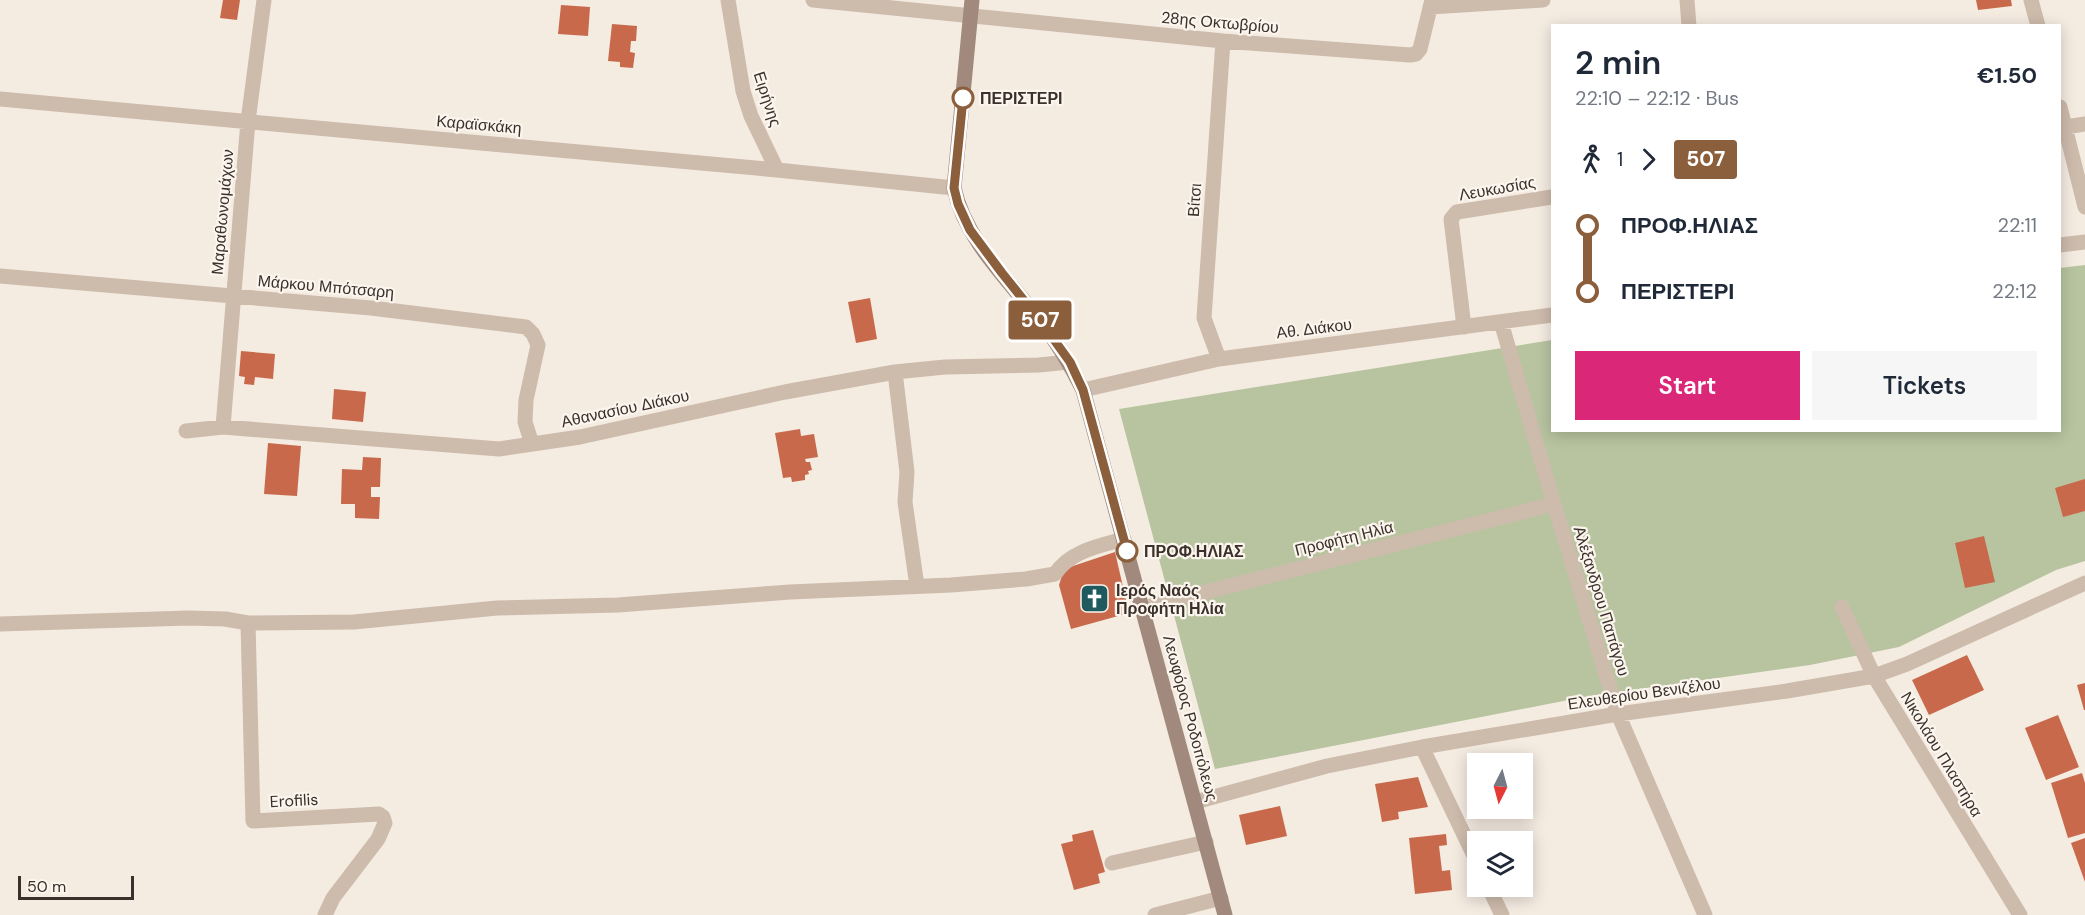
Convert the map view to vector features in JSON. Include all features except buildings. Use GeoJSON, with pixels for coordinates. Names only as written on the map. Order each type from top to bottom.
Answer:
{"type":"FeatureCollection","features":[{"type":"Feature","properties":{"kind":"street","name":"Μαραθωνομάχων"},"geometry":{"type":"LineString","coordinates":[[222,427],[248,121],[264,0]]}},
{"type":"Feature","properties":{"kind":"street","name":"Ειρήνης"},"geometry":{"type":"LineString","coordinates":[[728,0],[743,90],[752,116],[777,170]]}},
{"type":"Feature","properties":{"kind":"street","name":"28ης Οκτωβρίου"},"geometry":{"type":"LineString","coordinates":[[813,0],[1223,41],[1410,55],[1416,54],[1420,49],[1431,3]]}},
{"type":"Feature","properties":{"kind":"street","name":"Λεωφόρος Ροδοπόλεως"},"geometry":{"type":"LineString","coordinates":[[972,0],[954,188],[958,204],[970,230],[1070,362],[1083,390],[1226,915]]}},
{"type":"Feature","properties":{"kind":"street"},"geometry":{"type":"LineString","coordinates":[[1431,3],[1543,0]]}},
{"type":"Feature","properties":{"kind":"street"},"geometry":{"type":"LineString","coordinates":[[1687,0],[1689,24]]}},
{"type":"Feature","properties":{"kind":"street"},"geometry":{"type":"LineString","coordinates":[[2031,0],[2037,24]]}},
{"type":"Feature","properties":{"kind":"street","name":"Βίτσι"},"geometry":{"type":"LineString","coordinates":[[1219,359],[1204,318],[1223,41]]}},
{"type":"Feature","properties":{"kind":"street","name":"Καραϊσκάκη"},"geometry":{"type":"LineString","coordinates":[[0,99],[954,188]]}},
{"type":"Feature","properties":{"kind":"street"},"geometry":{"type":"LineString","coordinates":[[2085,124],[2062,127],[2085,207]]}},
{"type":"Feature","properties":{"kind":"street","name":"Λευκωσίας"},"geometry":{"type":"LineString","coordinates":[[1464,327],[1451,219],[1457,212],[1551,197]]}},
{"type":"Feature","properties":{"kind":"street"},"geometry":{"type":"LineString","coordinates":[[2061,245],[2085,242]]}},
{"type":"Feature","properties":{"kind":"street","name":"Μάρκου Μπότσαρη"},"geometry":{"type":"LineString","coordinates":[[0,276],[371,308],[526,327],[533,334],[538,345],[526,400],[525,422],[532,444]]}},
{"type":"Feature","properties":{"kind":"street","name":"Αθ. Διάκου"},"geometry":{"type":"LineString","coordinates":[[1083,390],[1219,359],[1551,315]]}},
{"type":"Feature","properties":{"kind":"street","name":"Αλέξανδρου Παπάγου"},"geometry":{"type":"LineString","coordinates":[[1501,322],[1618,714],[1705,915]]}},
{"type":"Feature","properties":{"kind":"street","name":"Αθανασίου Διάκου"},"geometry":{"type":"LineString","coordinates":[[186,431],[222,427],[499,449],[580,437],[785,392],[895,372],[945,367],[1019,366],[1070,362]]}},
{"type":"Feature","properties":{"kind":"street"},"geometry":{"type":"LineString","coordinates":[[895,372],[907,472],[905,502],[916,586]]}},
{"type":"Feature","properties":{"kind":"street","name":"Προφήτη Ηλία"},"geometry":{"type":"LineString","coordinates":[[1143,608],[1554,504]]}},
{"type":"Feature","properties":{"kind":"street"},"geometry":{"type":"LineString","coordinates":[[0,624],[188,618],[225,619],[248,623],[354,622],[497,608],[618,605],[707,597],[989,582],[1055,574],[1062,564],[1074,556],[1124,539]]}},
{"type":"Feature","properties":{"kind":"street","name":"Ελευθερίου Βενιζέλου"},"geometry":{"type":"LineString","coordinates":[[1195,802],[1327,766],[1422,747],[1618,714],[1787,692],[1874,676],[1907,664],[2085,584]]}},
{"type":"Feature","properties":{"kind":"street","name":"Νικολάου Πλαστήρα"},"geometry":{"type":"LineString","coordinates":[[1842,608],[1874,676],[2020,915]]}},
{"type":"Feature","properties":{"kind":"street","name":"Erofilis"},"geometry":{"type":"LineString","coordinates":[[248,623],[253,821],[379,814],[385,822],[378,839],[333,898],[325,915]]}},
{"type":"Feature","properties":{"kind":"street"},"geometry":{"type":"LineString","coordinates":[[1422,747],[1467,841]]}},
{"type":"Feature","properties":{"kind":"street"},"geometry":{"type":"LineString","coordinates":[[1112,863],[1206,842]]}},
{"type":"Feature","properties":{"kind":"street"},"geometry":{"type":"LineString","coordinates":[[1493,897],[1502,915]]}},
{"type":"Feature","properties":{"kind":"street"},"geometry":{"type":"LineString","coordinates":[[1155,915],[1221,898]]}},
{"type":"Feature","properties":{"kind":"green space"},"geometry":{"type":"Polygon","coordinates":[[[2085,265],[2085,561],[2056,570],[1899,647],[1810,665],[1589,696],[1215,769],[1119,409],[1551,340],[1551,432],[2061,432],[2061,268],[2085,265]]]}},
{"type":"Feature","properties":{"kind":"bus line","name":"507"},"geometry":{"type":"LineString","coordinates":[[963,98],[954,188],[963,218],[1070,362],[1083,390],[1127,551]]}},
{"type":"Feature","properties":{"kind":"place","name":"ΠΕΡΙΣΤΕΡΙ"},"geometry":{"type":"Point","coordinates":[963,98]}},
{"type":"Feature","properties":{"kind":"place","name":"ΠΡΟΦ.ΗΛΙΑΣ"},"geometry":{"type":"Point","coordinates":[1127,551]}},
{"type":"Feature","properties":{"kind":"place","name":"Ιερός Ναός Προφήτη Ηλία"},"geometry":{"type":"Point","coordinates":[1095,599]}}]}
